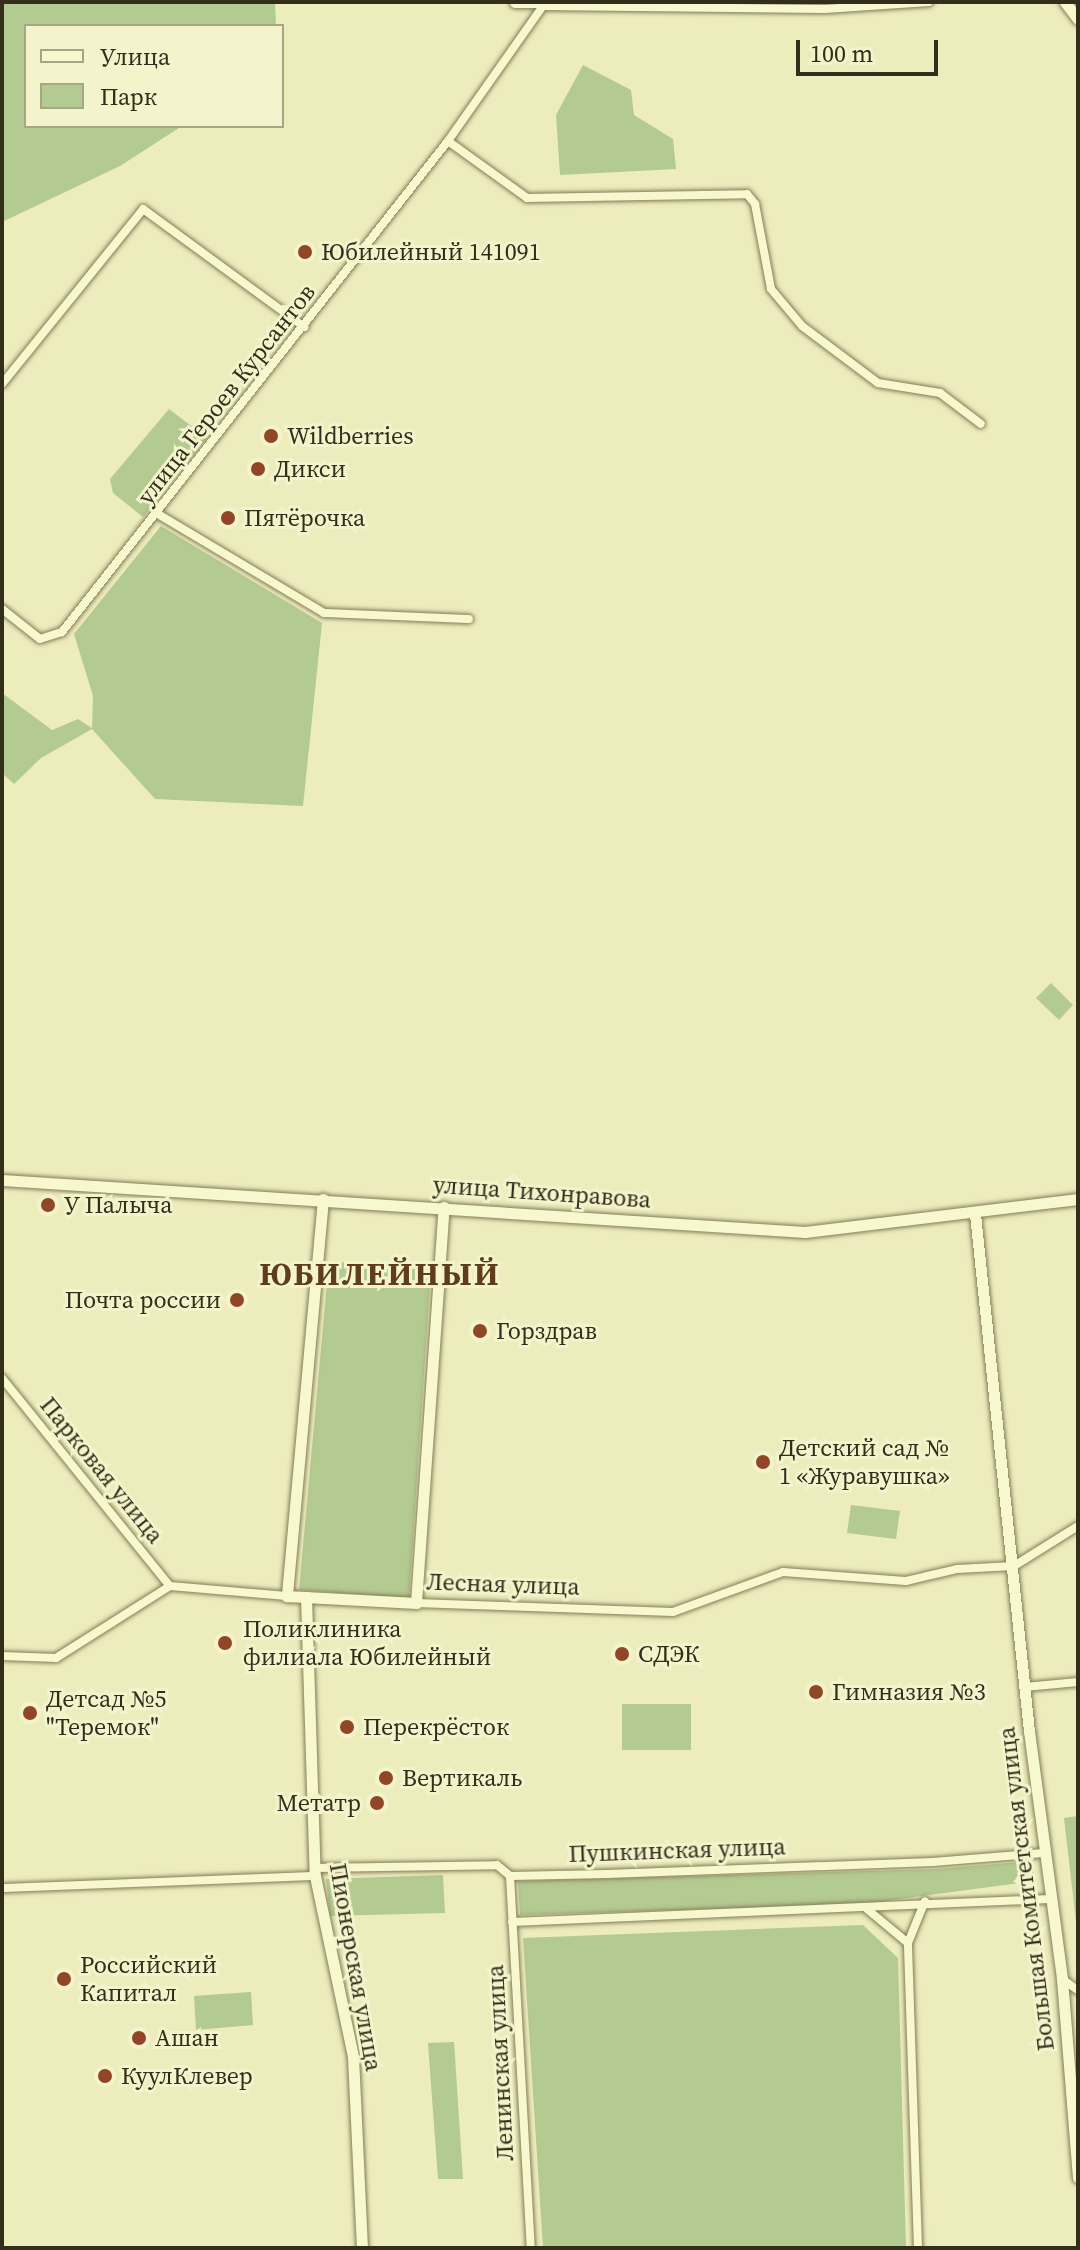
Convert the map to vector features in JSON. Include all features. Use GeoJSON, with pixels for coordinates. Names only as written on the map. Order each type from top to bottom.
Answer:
{"type":"FeatureCollection","features":[{"type":"Feature","properties":{"kind":"street"},"geometry":{"type":"LineString","coordinates":[[515,2],[825,9],[929,2]]}},
{"type":"Feature","properties":{"kind":"street","name":"улица Героев Курсантов"},"geometry":{"type":"LineString","coordinates":[[2,609],[40,639],[59,635],[158,514],[448,141],[547,3]]}},
{"type":"Feature","properties":{"kind":"street"},"geometry":{"type":"LineString","coordinates":[[448,141],[527,198],[747,194],[755,204],[771,289],[802,326],[878,383],[940,393],[981,424]]}},
{"type":"Feature","properties":{"kind":"street"},"geometry":{"type":"LineString","coordinates":[[2,384],[143,209],[304,327]]}},
{"type":"Feature","properties":{"kind":"street"},"geometry":{"type":"LineString","coordinates":[[158,514],[324,613],[469,619]]}},
{"type":"Feature","properties":{"kind":"street","name":"улица Тихонравова"},"geometry":{"type":"LineString","coordinates":[[2,1180],[805,1232],[975,1214],[1078,1199]]}},
{"type":"Feature","properties":{"kind":"street"},"geometry":{"type":"LineString","coordinates":[[287,1596],[323,1199]]}},
{"type":"Feature","properties":{"kind":"street"},"geometry":{"type":"LineString","coordinates":[[416,1603],[444,1207]]}},
{"type":"Feature","properties":{"kind":"street","name":"Большая Комитетская улица"},"geometry":{"type":"LineString","coordinates":[[975,1214],[1025,1687],[1062,1979],[1078,2177]]}},
{"type":"Feature","properties":{"kind":"street","name":"Парковая улица"},"geometry":{"type":"LineString","coordinates":[[2,1378],[170,1586]]}},
{"type":"Feature","properties":{"kind":"street"},"geometry":{"type":"LineString","coordinates":[[1014,1566],[1078,1526]]}},
{"type":"Feature","properties":{"kind":"street","name":"Лесная улица"},"geometry":{"type":"LineString","coordinates":[[170,1586],[416,1603],[673,1612],[783,1572],[906,1581],[957,1569],[1014,1566]]}},
{"type":"Feature","properties":{"kind":"street"},"geometry":{"type":"LineString","coordinates":[[2,1656],[56,1658],[170,1586]]}},
{"type":"Feature","properties":{"kind":"street","name":"Пионерская улица"},"geometry":{"type":"LineString","coordinates":[[306,1597],[315,1872],[353,2057],[362,2248]]}},
{"type":"Feature","properties":{"kind":"street"},"geometry":{"type":"LineString","coordinates":[[1025,1687],[1078,1682]]}},
{"type":"Feature","properties":{"kind":"street","name":"Пушкинская улица"},"geometry":{"type":"LineString","coordinates":[[2,1888],[497,1865],[510,1876],[933,1862],[1044,1853]]}},
{"type":"Feature","properties":{"kind":"street","name":"Ленинская улица"},"geometry":{"type":"LineString","coordinates":[[510,1876],[531,2248]]}},
{"type":"Feature","properties":{"kind":"street"},"geometry":{"type":"LineString","coordinates":[[512,1922],[867,1909],[925,1901],[1050,1899]]}},
{"type":"Feature","properties":{"kind":"street"},"geometry":{"type":"LineString","coordinates":[[918,2248],[908,1943],[925,1901]]}},
{"type":"Feature","properties":{"kind":"street"},"geometry":{"type":"LineString","coordinates":[[867,1909],[908,1943]]}},
{"type":"Feature","properties":{"kind":"street"},"geometry":{"type":"LineString","coordinates":[[1062,1979],[1078,1990]]}},
{"type":"Feature","properties":{"kind":"green space"},"geometry":{"type":"Polygon","coordinates":[[[2,2],[275,2],[276,24],[24,24],[24,128],[179,128],[120,166],[2,222],[2,2]]]}},
{"type":"Feature","properties":{"kind":"green space"},"geometry":{"type":"Polygon","coordinates":[[[583,65],[631,90],[634,115],[673,139],[676,169],[560,175],[556,115],[583,65]]]}},
{"type":"Feature","properties":{"kind":"green space"},"geometry":{"type":"Polygon","coordinates":[[[169,409],[207,438],[143,517],[113,493],[110,479],[169,409]]]}},
{"type":"Feature","properties":{"kind":"green space"},"geometry":{"type":"Polygon","coordinates":[[[161,526],[322,623],[303,806],[155,799],[92,729],[41,758],[14,784],[2,773],[2,693],[52,730],[78,719],[92,728],[93,696],[74,634],[161,526]]]}},
{"type":"Feature","properties":{"kind":"green space"},"geometry":{"type":"Polygon","coordinates":[[[1051,983],[1073,1005],[1059,1020],[1036,998],[1051,983]]]}},
{"type":"Feature","properties":{"kind":"green space"},"geometry":{"type":"Polygon","coordinates":[[[329,1261],[431,1269],[409,1598],[299,1590],[329,1261]]]}},
{"type":"Feature","properties":{"kind":"green space"},"geometry":{"type":"Polygon","coordinates":[[[851,1505],[900,1511],[896,1539],[847,1533],[851,1505]]]}},
{"type":"Feature","properties":{"kind":"green space"},"geometry":{"type":"Polygon","coordinates":[[[622,1704],[691,1704],[691,1750],[622,1750],[622,1704]]]}},
{"type":"Feature","properties":{"kind":"green space"},"geometry":{"type":"Polygon","coordinates":[[[1078,1816],[1078,1939],[1064,1818],[1078,1816]]]}},
{"type":"Feature","properties":{"kind":"green space"},"geometry":{"type":"Polygon","coordinates":[[[1033,1861],[1034,1881],[862,1904],[520,1915],[518,1881],[936,1869],[1033,1861]]]}},
{"type":"Feature","properties":{"kind":"green space"},"geometry":{"type":"Polygon","coordinates":[[[443,1875],[445,1913],[330,1916],[326,1879],[443,1875]]]}},
{"type":"Feature","properties":{"kind":"green space"},"geometry":{"type":"Polygon","coordinates":[[[863,1925],[898,1958],[906,2248],[543,2248],[523,1938],[863,1925]]]}},
{"type":"Feature","properties":{"kind":"green space"},"geometry":{"type":"Polygon","coordinates":[[[251,1992],[253,2025],[196,2030],[194,1996],[251,1992]]]}},
{"type":"Feature","properties":{"kind":"green space"},"geometry":{"type":"Polygon","coordinates":[[[454,2042],[463,2179],[438,2179],[428,2043],[454,2042]]]}},
{"type":"Feature","properties":{"kind":"place","name":"Юбилейный 141091"},"geometry":{"type":"Point","coordinates":[305,252]}},
{"type":"Feature","properties":{"kind":"place","name":"Wildberries"},"geometry":{"type":"Point","coordinates":[271,436]}},
{"type":"Feature","properties":{"kind":"place","name":"Дикси"},"geometry":{"type":"Point","coordinates":[258,469]}},
{"type":"Feature","properties":{"kind":"place","name":"Пятёрочка"},"geometry":{"type":"Point","coordinates":[228,518]}},
{"type":"Feature","properties":{"kind":"place","name":"У Палыча"},"geometry":{"type":"Point","coordinates":[48,1205]}},
{"type":"Feature","properties":{"kind":"place","name":"Почта россии"},"geometry":{"type":"Point","coordinates":[237,1300]}},
{"type":"Feature","properties":{"kind":"place","name":"Горздрав"},"geometry":{"type":"Point","coordinates":[480,1331]}},
{"type":"Feature","properties":{"kind":"place","name":"Детский сад № 1 «Журавушка»"},"geometry":{"type":"Point","coordinates":[763,1462]}},
{"type":"Feature","properties":{"kind":"place","name":"Поликлиника филиала Юбилейный"},"geometry":{"type":"Point","coordinates":[225,1643]}},
{"type":"Feature","properties":{"kind":"place","name":"СДЭК"},"geometry":{"type":"Point","coordinates":[622,1654]}},
{"type":"Feature","properties":{"kind":"place","name":"Гимназия №3"},"geometry":{"type":"Point","coordinates":[816,1692]}},
{"type":"Feature","properties":{"kind":"place","name":"Детсад №5 \"Теремок\""},"geometry":{"type":"Point","coordinates":[30,1713]}},
{"type":"Feature","properties":{"kind":"place","name":"Перекрёсток"},"geometry":{"type":"Point","coordinates":[347,1727]}},
{"type":"Feature","properties":{"kind":"place","name":"Вертикаль"},"geometry":{"type":"Point","coordinates":[386,1778]}},
{"type":"Feature","properties":{"kind":"place","name":"Метатр"},"geometry":{"type":"Point","coordinates":[377,1803]}},
{"type":"Feature","properties":{"kind":"place","name":"Российский Капитал"},"geometry":{"type":"Point","coordinates":[64,1979]}},
{"type":"Feature","properties":{"kind":"place","name":"Ашан"},"geometry":{"type":"Point","coordinates":[139,2038]}},
{"type":"Feature","properties":{"kind":"place","name":"КуулКлевер"},"geometry":{"type":"Point","coordinates":[105,2076]}},
{"type":"Feature","properties":{"kind":"district","name":"ЮБИЛЕЙНЫЙ"},"geometry":{"type":"Point","coordinates":[380,1274]}}]}
